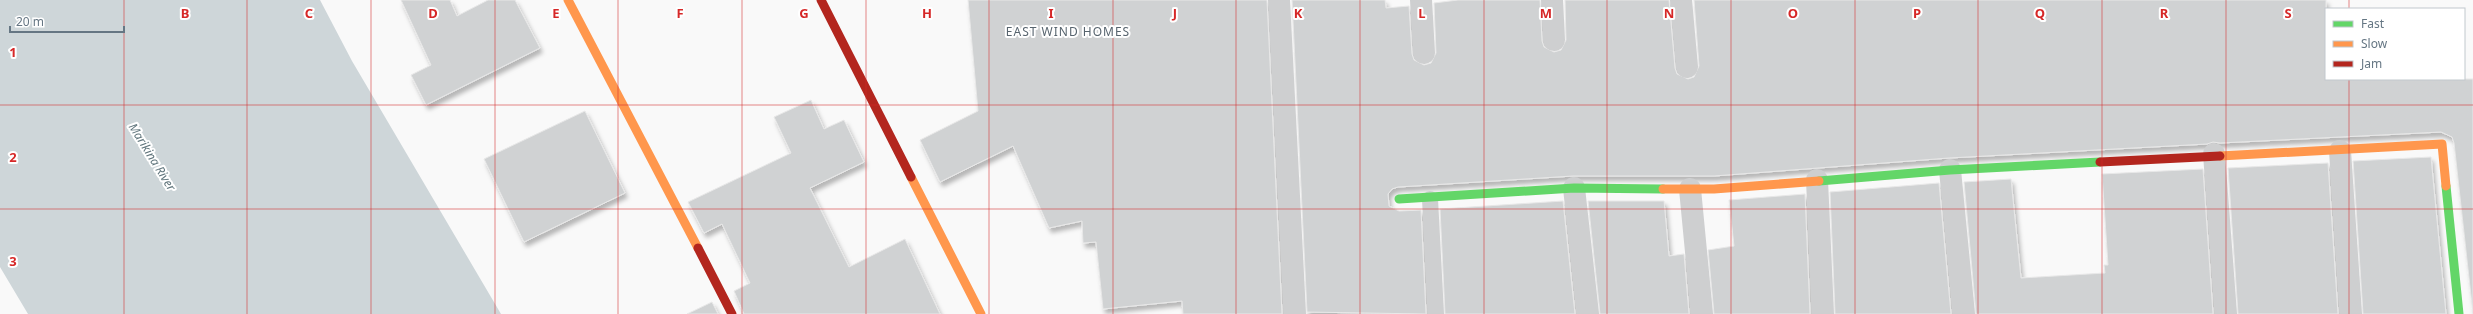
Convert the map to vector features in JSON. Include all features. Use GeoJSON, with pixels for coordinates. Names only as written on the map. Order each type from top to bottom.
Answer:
{"type":"FeatureCollection","features":[{"type":"Feature","properties":{"kind":"street"},"geometry":{"type":"LineString","coordinates":[[568,0],[732,314]]}},
{"type":"Feature","properties":{"kind":"street"},"geometry":{"type":"LineString","coordinates":[[822,0],[981,314]]}},
{"type":"Feature","properties":{"kind":"street"},"geometry":{"type":"LineString","coordinates":[[1279,0],[1295,314]]}},
{"type":"Feature","properties":{"kind":"street"},"geometry":{"type":"LineString","coordinates":[[1421,0],[1424,53]]}},
{"type":"Feature","properties":{"kind":"street"},"geometry":{"type":"LineString","coordinates":[[1552,0],[1554,40]]}},
{"type":"Feature","properties":{"kind":"street"},"geometry":{"type":"LineString","coordinates":[[1681,0],[1687,67]]}},
{"type":"Feature","properties":{"kind":"street"},"geometry":{"type":"LineString","coordinates":[[1399,199],[1430,199],[1574,188],[1690,189],[1950,170],[2214,154],[2340,150],[2442,144],[2459,314]]}},
{"type":"Feature","properties":{"kind":"street"},"geometry":{"type":"LineString","coordinates":[[2340,150],[2352,314]]}},
{"type":"Feature","properties":{"kind":"street"},"geometry":{"type":"LineString","coordinates":[[2214,154],[2226,314]]}},
{"type":"Feature","properties":{"kind":"street"},"geometry":{"type":"LineString","coordinates":[[1950,170],[1964,314]]}},
{"type":"Feature","properties":{"kind":"street"},"geometry":{"type":"LineString","coordinates":[[1817,180],[1823,314]]}},
{"type":"Feature","properties":{"kind":"street"},"geometry":{"type":"LineString","coordinates":[[1574,188],[1588,314]]}},
{"type":"Feature","properties":{"kind":"street"},"geometry":{"type":"LineString","coordinates":[[1690,189],[1702,314]]}},
{"type":"Feature","properties":{"kind":"lane"},"geometry":{"type":"LineString","coordinates":[[1430,199],[1436,314]]}},
{"type":"Feature","properties":{"kind":"water","name":"Marikina River"},"geometry":{"type":"Polygon","coordinates":[[[0,0],[320,0],[352,61],[501,314],[28,314],[0,267],[0,0]]]}},
{"type":"Feature","properties":{"kind":"building"},"geometry":{"type":"Polygon","coordinates":[[[401,0],[450,0],[457,16],[488,0],[515,0],[540,48],[426,105],[411,75],[431,65],[401,0]]]}},
{"type":"Feature","properties":{"kind":"building"},"geometry":{"type":"Polygon","coordinates":[[[968,0],[1267,0],[1282,314],[1183,314],[1182,301],[1103,309],[1096,242],[1083,243],[1082,221],[1049,228],[1013,146],[940,182],[920,140],[978,111],[968,0]]]}},
{"type":"Feature","properties":{"kind":"building"},"geometry":{"type":"Polygon","coordinates":[[[1292,0],[1385,0],[1386,8],[1409,6],[1412,54],[1414,60],[1424,65],[1431,63],[1436,53],[1434,3],[1458,0],[1540,0],[1542,41],[1544,47],[1554,52],[1561,50],[1566,40],[1565,0],[1669,0],[1675,68],[1677,74],[1688,79],[1694,77],[1699,66],[1694,0],[2326,0],[2325,80],[2473,79],[2473,314],[2454,143],[2452,137],[2441,132],[2220,143],[2213,142],[2207,144],[1949,158],[1714,176],[1573,176],[1398,187],[1392,189],[1388,194],[1389,206],[1399,211],[1421,210],[1426,314],[1307,312],[1292,0]]]}},
{"type":"Feature","properties":{"kind":"building"},"geometry":{"type":"Polygon","coordinates":[[[811,100],[824,129],[844,120],[864,162],[810,188],[849,267],[905,239],[940,314],[744,314],[734,291],[750,283],[722,224],[704,233],[688,202],[791,153],[774,117],[811,100]]]}},
{"type":"Feature","properties":{"kind":"building"},"geometry":{"type":"Polygon","coordinates":[[[585,111],[625,193],[524,242],[484,159],[585,111]]]}},
{"type":"Feature","properties":{"kind":"building"},"geometry":{"type":"Polygon","coordinates":[[[2431,157],[2446,314],[2363,314],[2353,161],[2431,157]]]}},
{"type":"Feature","properties":{"kind":"building"},"geometry":{"type":"Polygon","coordinates":[[[2328,163],[2338,314],[2238,314],[2228,168],[2328,163]]]}},
{"type":"Feature","properties":{"kind":"building"},"geometry":{"type":"Polygon","coordinates":[[[2203,169],[2213,314],[1976,314],[1964,182],[2011,179],[2021,278],[2105,273],[2104,265],[2108,265],[2102,174],[2203,169]]]}},
{"type":"Feature","properties":{"kind":"building"},"geometry":{"type":"Polygon","coordinates":[[[1939,183],[1951,314],[1835,314],[1830,192],[1939,183]]]}},
{"type":"Feature","properties":{"kind":"building"},"geometry":{"type":"Polygon","coordinates":[[[1805,194],[1810,314],[1714,314],[1708,250],[1734,246],[1729,200],[1805,194]]]}},
{"type":"Feature","properties":{"kind":"building"},"geometry":{"type":"Polygon","coordinates":[[[1563,201],[1575,314],[1445,314],[1440,209],[1563,201]]]}},
{"type":"Feature","properties":{"kind":"building"},"geometry":{"type":"Polygon","coordinates":[[[1588,201],[1664,201],[1669,256],[1684,254],[1689,314],[1600,314],[1588,201]]]}},
{"type":"Feature","properties":{"kind":"building"},"geometry":{"type":"Polygon","coordinates":[[[712,302],[718,314],[687,314],[712,302]]]}},
{"type":"Feature","properties":{"kind":"traffic: fast"},"geometry":{"type":"LineString","coordinates":[[1819,181],[1950,170],[2100,162]]}},
{"type":"Feature","properties":{"kind":"traffic: fast"},"geometry":{"type":"LineString","coordinates":[[2446,186],[2459,314]]}},
{"type":"Feature","properties":{"kind":"traffic: fast"},"geometry":{"type":"LineString","coordinates":[[1399,199],[1574,188],[1663,189]]}},
{"type":"Feature","properties":{"kind":"traffic: slow"},"geometry":{"type":"LineString","coordinates":[[568,0],[698,248]]}},
{"type":"Feature","properties":{"kind":"traffic: slow"},"geometry":{"type":"LineString","coordinates":[[2220,156],[2442,144],[2446,186]]}},
{"type":"Feature","properties":{"kind":"traffic: slow"},"geometry":{"type":"LineString","coordinates":[[911,177],[981,314]]}},
{"type":"Feature","properties":{"kind":"traffic: slow"},"geometry":{"type":"LineString","coordinates":[[1663,189],[1714,189],[1819,181]]}},
{"type":"Feature","properties":{"kind":"traffic: jam"},"geometry":{"type":"LineString","coordinates":[[821,0],[911,177]]}},
{"type":"Feature","properties":{"kind":"traffic: jam"},"geometry":{"type":"LineString","coordinates":[[2100,162],[2220,156]]}},
{"type":"Feature","properties":{"kind":"traffic: jam"},"geometry":{"type":"LineString","coordinates":[[698,248],[732,314]]}},
{"type":"Feature","properties":{"kind":"district","name":"EAST WIND HOMES"},"geometry":{"type":"Point","coordinates":[1068,32]}}]}
